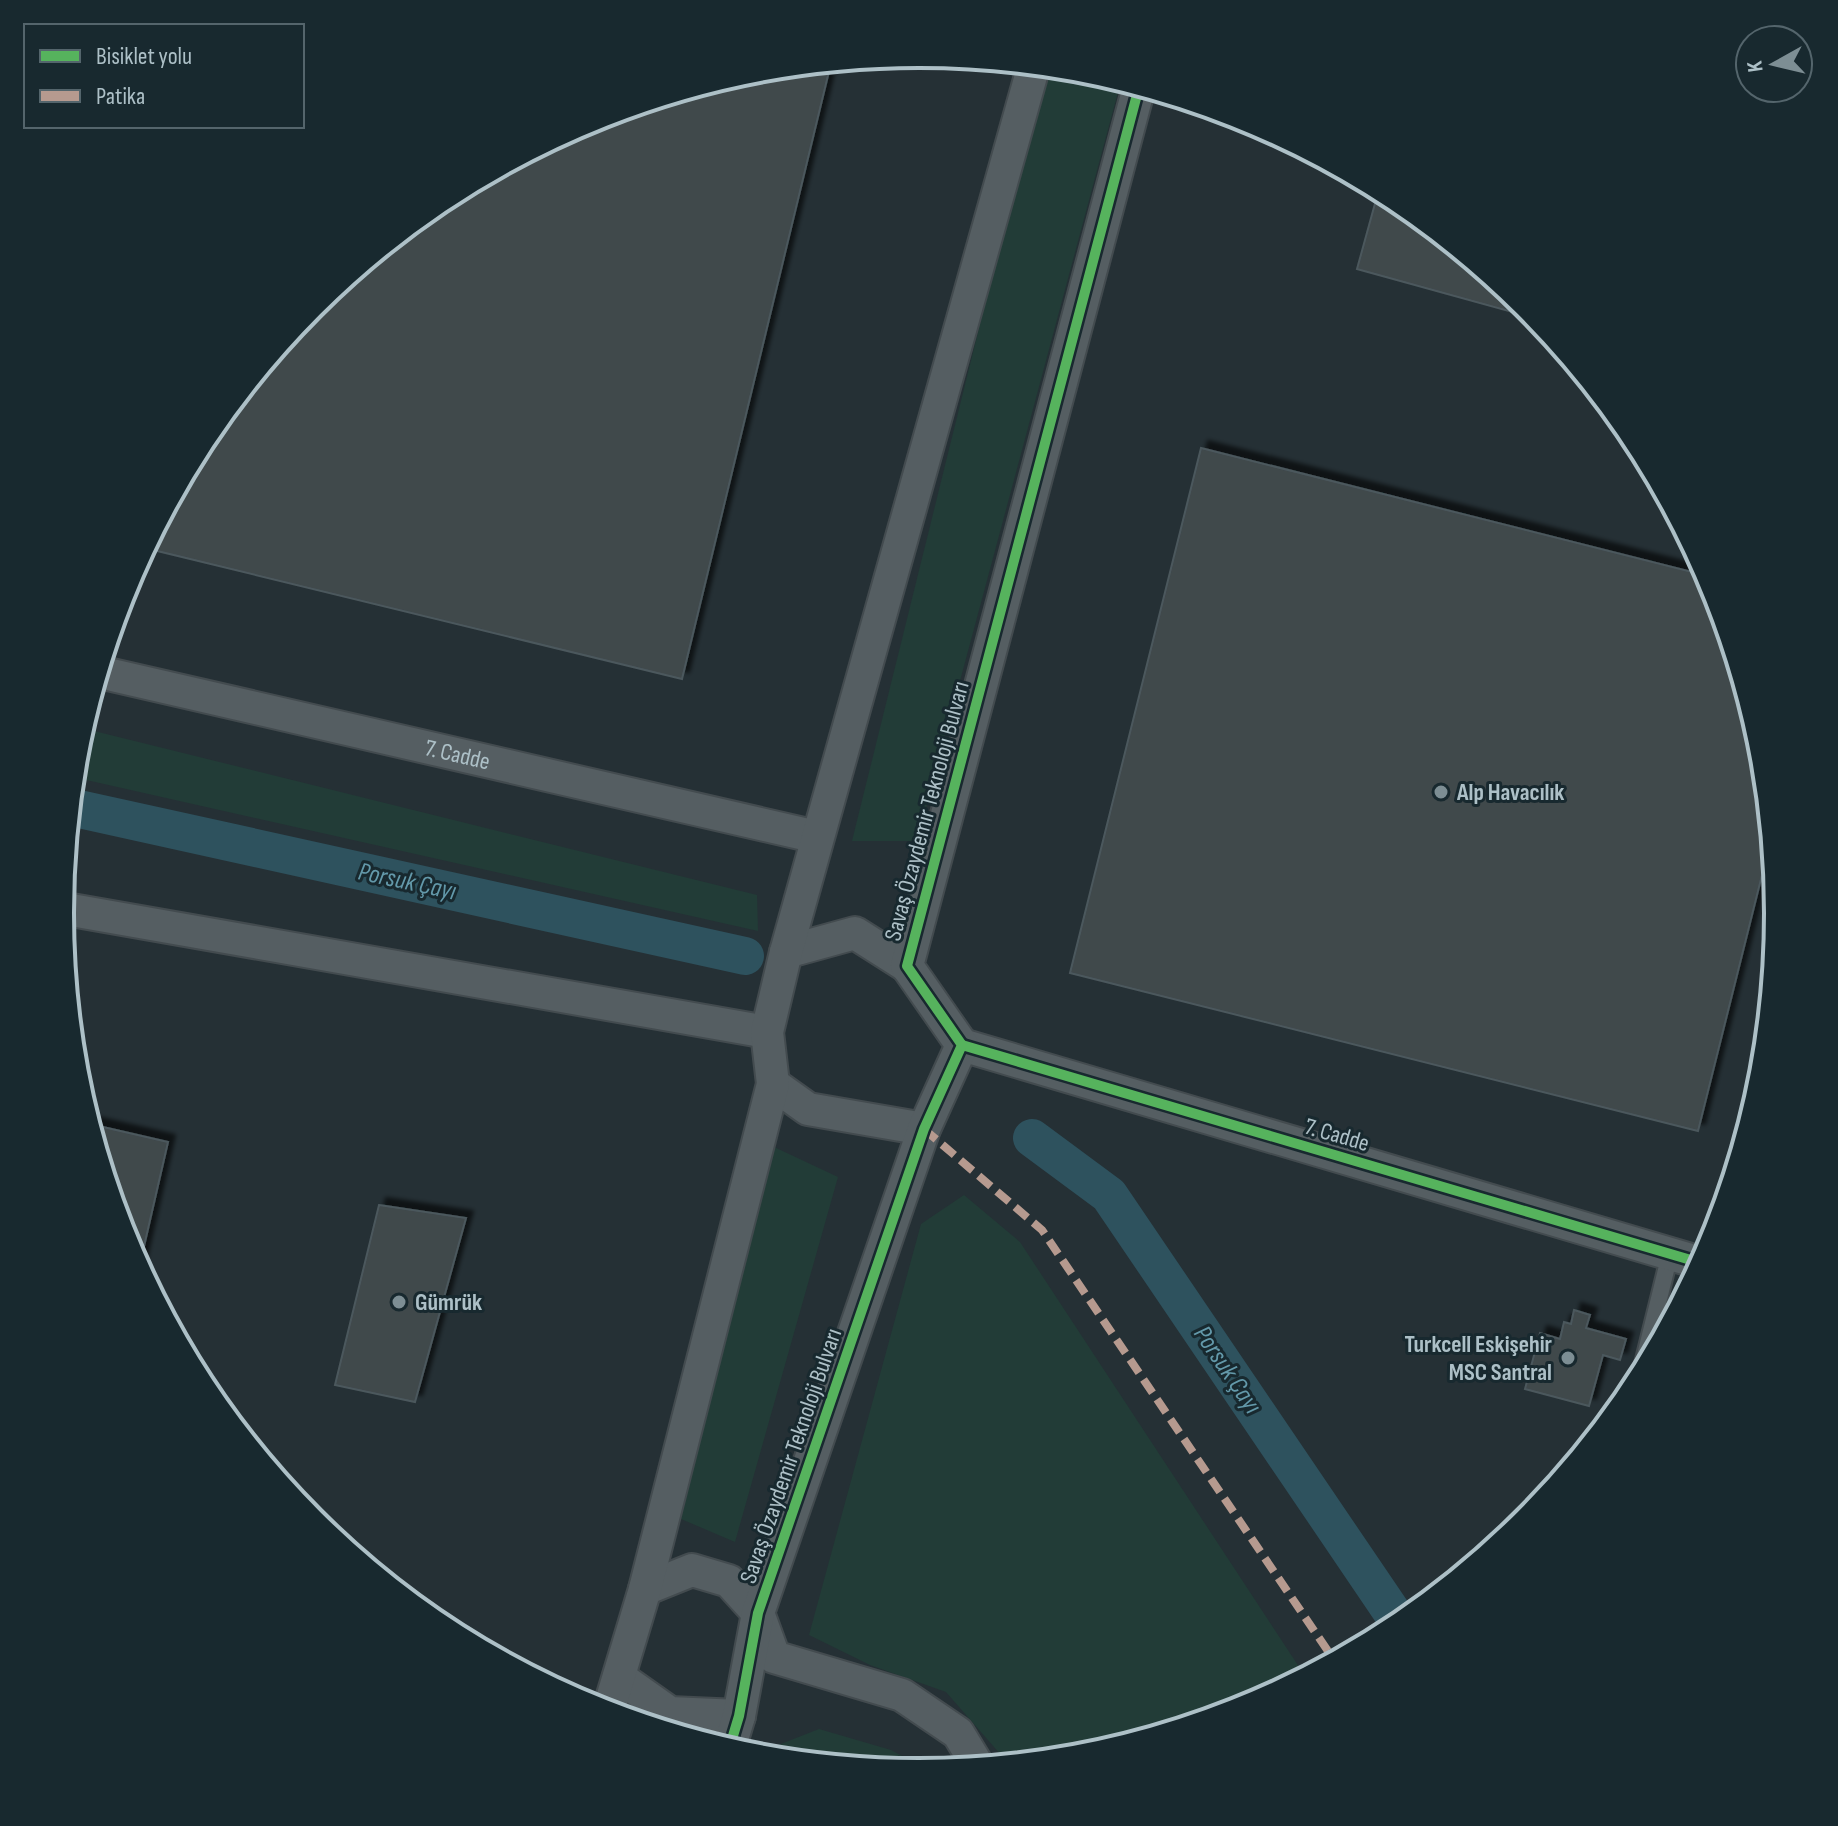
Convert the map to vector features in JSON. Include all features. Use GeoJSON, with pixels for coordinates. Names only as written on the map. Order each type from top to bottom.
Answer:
{"type":"FeatureCollection","features":[{"type":"Feature","properties":{"kind":"street"},"geometry":{"type":"LineString","coordinates":[[612,1700],[645,1589],[773,1084],[767,1032],[786,952],[1031,75]]}},
{"type":"Feature","properties":{"kind":"street","name":"Savaş Özaydemir Teknoloji Bulvarı"},"geometry":{"type":"LineString","coordinates":[[733,1737],[758,1613],[924,1129],[962,1045],[907,966],[1136,97]]}},
{"type":"Feature","properties":{"kind":"street","name":"7. Cadde"},"geometry":{"type":"LineString","coordinates":[[109,674],[817,837]]}},
{"type":"Feature","properties":{"kind":"street"},"geometry":{"type":"LineString","coordinates":[[74,910],[767,1032]]}},
{"type":"Feature","properties":{"kind":"street"},"geometry":{"type":"LineString","coordinates":[[786,952],[855,933],[907,966]]}},
{"type":"Feature","properties":{"kind":"street","name":"7. Cadde"},"geometry":{"type":"LineString","coordinates":[[962,1045],[1689,1260]]}},
{"type":"Feature","properties":{"kind":"street"},"geometry":{"type":"LineString","coordinates":[[773,1084],[808,1109],[924,1129]]}},
{"type":"Feature","properties":{"kind":"street"},"geometry":{"type":"LineString","coordinates":[[645,1589],[692,1570],[729,1581],[758,1613],[774,1657],[902,1695],[958,1733],[972,1756]]}},
{"type":"Feature","properties":{"kind":"street"},"geometry":{"type":"LineString","coordinates":[[619,1677],[670,1713],[739,1716]]}},
{"type":"Feature","properties":{"kind":"lane"},"geometry":{"type":"LineString","coordinates":[[1649,1339],[1670,1254]]}},
{"type":"Feature","properties":{"kind":"green space"},"geometry":{"type":"Polygon","coordinates":[[[1041,77],[1118,92],[917,841],[852,841],[1041,77]]]}},
{"type":"Feature","properties":{"kind":"green space"},"geometry":{"type":"Polygon","coordinates":[[[94,731],[757,895],[758,931],[85,780],[94,731]]]}},
{"type":"Feature","properties":{"kind":"green space"},"geometry":{"type":"Polygon","coordinates":[[[772,1146],[838,1177],[735,1542],[681,1519],[772,1146]]]}},
{"type":"Feature","properties":{"kind":"green space"},"geometry":{"type":"Polygon","coordinates":[[[964,1195],[1020,1242],[1299,1668],[1242,1694],[1138,1729],[1084,1742],[1000,1754],[946,1692],[870,1665],[809,1635],[921,1224],[964,1195]]]}},
{"type":"Feature","properties":{"kind":"green space"},"geometry":{"type":"Polygon","coordinates":[[[819,1729],[891,1750],[905,1757],[809,1751],[776,1746],[819,1729]]]}},
{"type":"Feature","properties":{"kind":"building"},"geometry":{"type":"Polygon","coordinates":[[[829,73],[682,679],[156,551],[187,490],[216,444],[284,356],[321,315],[362,278],[450,210],[545,155],[647,113],[754,84],[829,73]]]}},
{"type":"Feature","properties":{"kind":"building"},"geometry":{"type":"Polygon","coordinates":[[[1375,202],[1433,243],[1514,312],[1357,269],[1375,202]]]}},
{"type":"Feature","properties":{"kind":"building","name":"Alp Havacılık"},"geometry":{"type":"Polygon","coordinates":[[[1201,448],[1692,572],[1719,641],[1748,748],[1757,803],[1763,873],[1698,1131],[1070,973],[1201,448]]]}},
{"type":"Feature","properties":{"kind":"building"},"geometry":{"type":"Polygon","coordinates":[[[102,1127],[168,1142],[144,1248],[119,1185],[102,1127]]]}},
{"type":"Feature","properties":{"kind":"building","name":"Gümrük"},"geometry":{"type":"Polygon","coordinates":[[[379,1205],[466,1218],[415,1402],[335,1385],[379,1205]]]}},
{"type":"Feature","properties":{"kind":"building","name":"Turkcell Eskişehir MSC Santral"},"geometry":{"type":"Polygon","coordinates":[[[1574,1310],[1590,1315],[1586,1328],[1626,1339],[1620,1360],[1603,1355],[1589,1406],[1525,1389],[1540,1333],[1560,1339],[1564,1322],[1571,1324],[1574,1310]]]}},
{"type":"Feature","properties":{"kind":"waterway","name":"Porsuk Çayı"},"geometry":{"type":"LineString","coordinates":[[80,809],[745,956]]}},
{"type":"Feature","properties":{"kind":"waterway","name":"Porsuk Çayı"},"geometry":{"type":"LineString","coordinates":[[1032,1138],[1109,1195],[1392,1613]]}},
{"type":"Feature","properties":{"kind":"marked path"},"geometry":{"type":"LineString","coordinates":[[924,1129],[1042,1230],[1328,1652]]}},
{"type":"Feature","properties":{"kind":"cycle path"},"geometry":{"type":"LineString","coordinates":[[733,1737],[758,1613],[924,1129],[962,1045],[907,966],[1136,97]]}},
{"type":"Feature","properties":{"kind":"cycle path"},"geometry":{"type":"LineString","coordinates":[[962,1045],[1689,1260]]}},
{"type":"Feature","properties":{"kind":"place","name":"Alp Havacılık"},"geometry":{"type":"Point","coordinates":[1441,792]}},
{"type":"Feature","properties":{"kind":"place","name":"Gümrük"},"geometry":{"type":"Point","coordinates":[399,1302]}},
{"type":"Feature","properties":{"kind":"place","name":"Turkcell Eskişehir MSC Santral"},"geometry":{"type":"Point","coordinates":[1568,1358]}}]}
